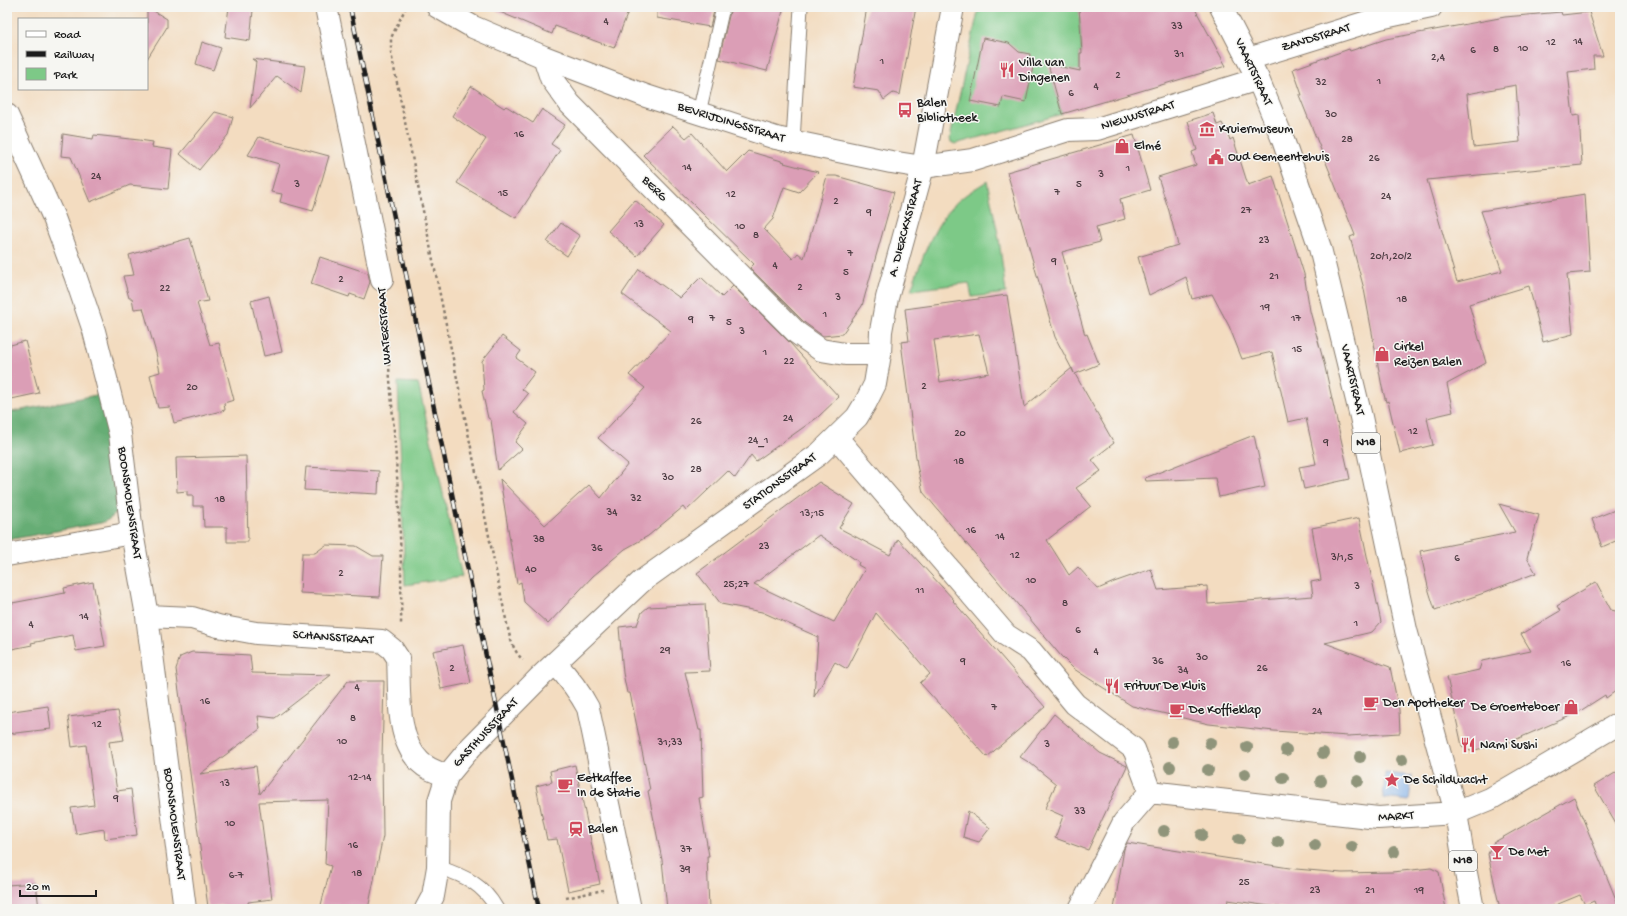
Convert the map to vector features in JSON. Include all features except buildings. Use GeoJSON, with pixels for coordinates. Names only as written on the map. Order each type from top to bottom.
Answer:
{"type":"FeatureCollection","features":[{"type":"Feature","properties":{"kind":"street","name":"WATERSTRAAT"},"geometry":{"type":"LineString","coordinates":[[326,7],[382,280]]}},
{"type":"Feature","properties":{"kind":"street"},"geometry":{"type":"LineString","coordinates":[[438,7],[473,27],[544,58]]}},
{"type":"Feature","properties":{"kind":"street","name":"A. DIERCKXSTRAAT"},"geometry":{"type":"LineString","coordinates":[[837,438],[857,418],[875,384],[880,354],[881,331],[887,298],[923,167],[953,7]]}},
{"type":"Feature","properties":{"kind":"street","name":"VAARTSTRAAT"},"geometry":{"type":"LineString","coordinates":[[1221,7],[1258,79],[1283,140],[1320,248],[1361,417],[1406,630],[1456,813]]}},
{"type":"Feature","properties":{"kind":"street","name":"ZANDSTRAAT"},"geometry":{"type":"LineString","coordinates":[[1248,59],[1380,18],[1432,7]]}},
{"type":"Feature","properties":{"kind":"street","name":"BEVRIJDINGSSTRAAT"},"geometry":{"type":"LineString","coordinates":[[544,58],[646,96],[776,138],[891,162],[923,167]]}},
{"type":"Feature","properties":{"kind":"street","name":"BERG"},"geometry":{"type":"LineString","coordinates":[[544,58],[551,78],[570,104],[796,333],[822,350],[844,354],[880,354]]}},
{"type":"Feature","properties":{"kind":"street","name":"NIEUWSTRAAT"},"geometry":{"type":"LineString","coordinates":[[923,167],[974,160],[1068,130],[1097,129],[1258,79]]}},
{"type":"Feature","properties":{"kind":"street","name":"BOONSMOLENSTRAAT"},"geometry":{"type":"LineString","coordinates":[[7,114],[54,218],[75,275],[94,331],[120,434],[132,532],[147,616],[185,909]]}},
{"type":"Feature","properties":{"kind":"street","name":"STATIONSSTRAAT"},"geometry":{"type":"LineString","coordinates":[[547,670],[642,581],[819,454],[837,438]]}},
{"type":"Feature","properties":{"kind":"street"},"geometry":{"type":"LineString","coordinates":[[837,438],[1006,635],[1031,651],[1076,704],[1134,749],[1150,792],[1124,822],[1080,909]]}},
{"type":"Feature","properties":{"kind":"street"},"geometry":{"type":"LineString","coordinates":[[7,555],[132,532]]}},
{"type":"Feature","properties":{"kind":"street","name":"SCHANSSTRAAT"},"geometry":{"type":"LineString","coordinates":[[147,616],[192,618],[218,626],[256,633],[382,641],[392,649],[398,658],[402,725],[408,748],[420,762],[430,769],[447,776]]}},
{"type":"Feature","properties":{"kind":"street","name":"GASTHUISSTRAAT"},"geometry":{"type":"LineString","coordinates":[[426,909],[432,896],[438,867],[439,801],[447,776],[471,747],[547,670]]}},
{"type":"Feature","properties":{"kind":"street"},"geometry":{"type":"LineString","coordinates":[[547,670],[567,676],[588,708],[630,909]]}},
{"type":"Feature","properties":{"kind":"street","name":"MARKT"},"geometry":{"type":"LineString","coordinates":[[1150,792],[1378,818],[1456,813],[1490,799],[1620,723]]}},
{"type":"Feature","properties":{"kind":"street","name":"N18"},"geometry":{"type":"LineString","coordinates":[[1456,813],[1473,909]]}},
{"type":"Feature","properties":{"kind":"lane"},"geometry":{"type":"LineString","coordinates":[[699,113],[724,7]]}},
{"type":"Feature","properties":{"kind":"lane"},"geometry":{"type":"LineString","coordinates":[[793,141],[801,7]]}},
{"type":"Feature","properties":{"kind":"lane"},"geometry":{"type":"LineString","coordinates":[[438,867],[460,874],[485,890],[497,909]]}},
{"type":"Feature","properties":{"kind":"path"},"geometry":{"type":"LineString","coordinates":[[406,7],[391,38],[391,53],[510,638],[517,655],[547,670]]}},
{"type":"Feature","properties":{"kind":"path","name":"WATERSTRAAT"},"geometry":{"type":"LineString","coordinates":[[382,280],[397,464],[402,578],[400,630],[392,649]]}},
{"type":"Feature","properties":{"kind":"path"},"geometry":{"type":"LineString","coordinates":[[566,898],[625,886]]}},
{"type":"Feature","properties":{"kind":"green space"},"geometry":{"type":"Polygon","coordinates":[[[979,7],[1079,7],[1082,53],[1080,53],[1080,74],[1053,82],[1062,114],[955,144],[951,142],[950,138],[979,7]]]}},
{"type":"Feature","properties":{"kind":"green space"},"geometry":{"type":"Polygon","coordinates":[[[987,181],[999,239],[1006,293],[972,297],[969,283],[911,290],[929,242],[942,219],[959,200],[987,181]]]}},
{"type":"Feature","properties":{"kind":"green space"},"geometry":{"type":"Polygon","coordinates":[[[398,382],[418,383],[462,577],[405,585],[398,382]]]}},
{"type":"Feature","properties":{"kind":"green space"},"geometry":{"type":"Polygon","coordinates":[[[101,394],[120,504],[117,511],[111,518],[101,523],[7,540],[7,413],[101,394]]]}},
{"type":"Feature","properties":{"kind":"water"},"geometry":{"type":"Polygon","coordinates":[[[1385,773],[1412,776],[1409,801],[1383,798],[1385,773]]]}},
{"type":"Feature","properties":{"kind":"railway"},"geometry":{"type":"LineString","coordinates":[[350,7],[539,909]]}},
{"type":"Feature","properties":{"kind":"place","name":"Villa van Dingenen"},"geometry":{"type":"Point","coordinates":[1007,70]}},
{"type":"Feature","properties":{"kind":"place","name":"Balen Bibliotheek"},"geometry":{"type":"Point","coordinates":[905,110]}},
{"type":"Feature","properties":{"kind":"place","name":"Kruiermuseum"},"geometry":{"type":"Point","coordinates":[1207,129]}},
{"type":"Feature","properties":{"kind":"place","name":"Elmé"},"geometry":{"type":"Point","coordinates":[1122,146]}},
{"type":"Feature","properties":{"kind":"place","name":"Oud Gemeentehuis"},"geometry":{"type":"Point","coordinates":[1216,157]}},
{"type":"Feature","properties":{"kind":"place","name":"Cirkel Reizen Balen"},"geometry":{"type":"Point","coordinates":[1382,354]}},
{"type":"Feature","properties":{"kind":"place","name":"Frituur De Kluis"},"geometry":{"type":"Point","coordinates":[1112,686]}},
{"type":"Feature","properties":{"kind":"place","name":"Den Apotheker"},"geometry":{"type":"Point","coordinates":[1371,703]}},
{"type":"Feature","properties":{"kind":"place","name":"De Groenteboer"},"geometry":{"type":"Point","coordinates":[1571,707]}},
{"type":"Feature","properties":{"kind":"place","name":"De Koffieklap"},"geometry":{"type":"Point","coordinates":[1177,710]}},
{"type":"Feature","properties":{"kind":"place","name":"Nami Sushi"},"geometry":{"type":"Point","coordinates":[1468,745]}},
{"type":"Feature","properties":{"kind":"place","name":"De Schildwacht"},"geometry":{"type":"Point","coordinates":[1392,780]}},
{"type":"Feature","properties":{"kind":"place","name":"Eetkaffee In de Statie"},"geometry":{"type":"Point","coordinates":[565,785]}},
{"type":"Feature","properties":{"kind":"place","name":"Balen"},"geometry":{"type":"Point","coordinates":[576,829]}},
{"type":"Feature","properties":{"kind":"place","name":"De Met"},"geometry":{"type":"Point","coordinates":[1497,852]}}]}
